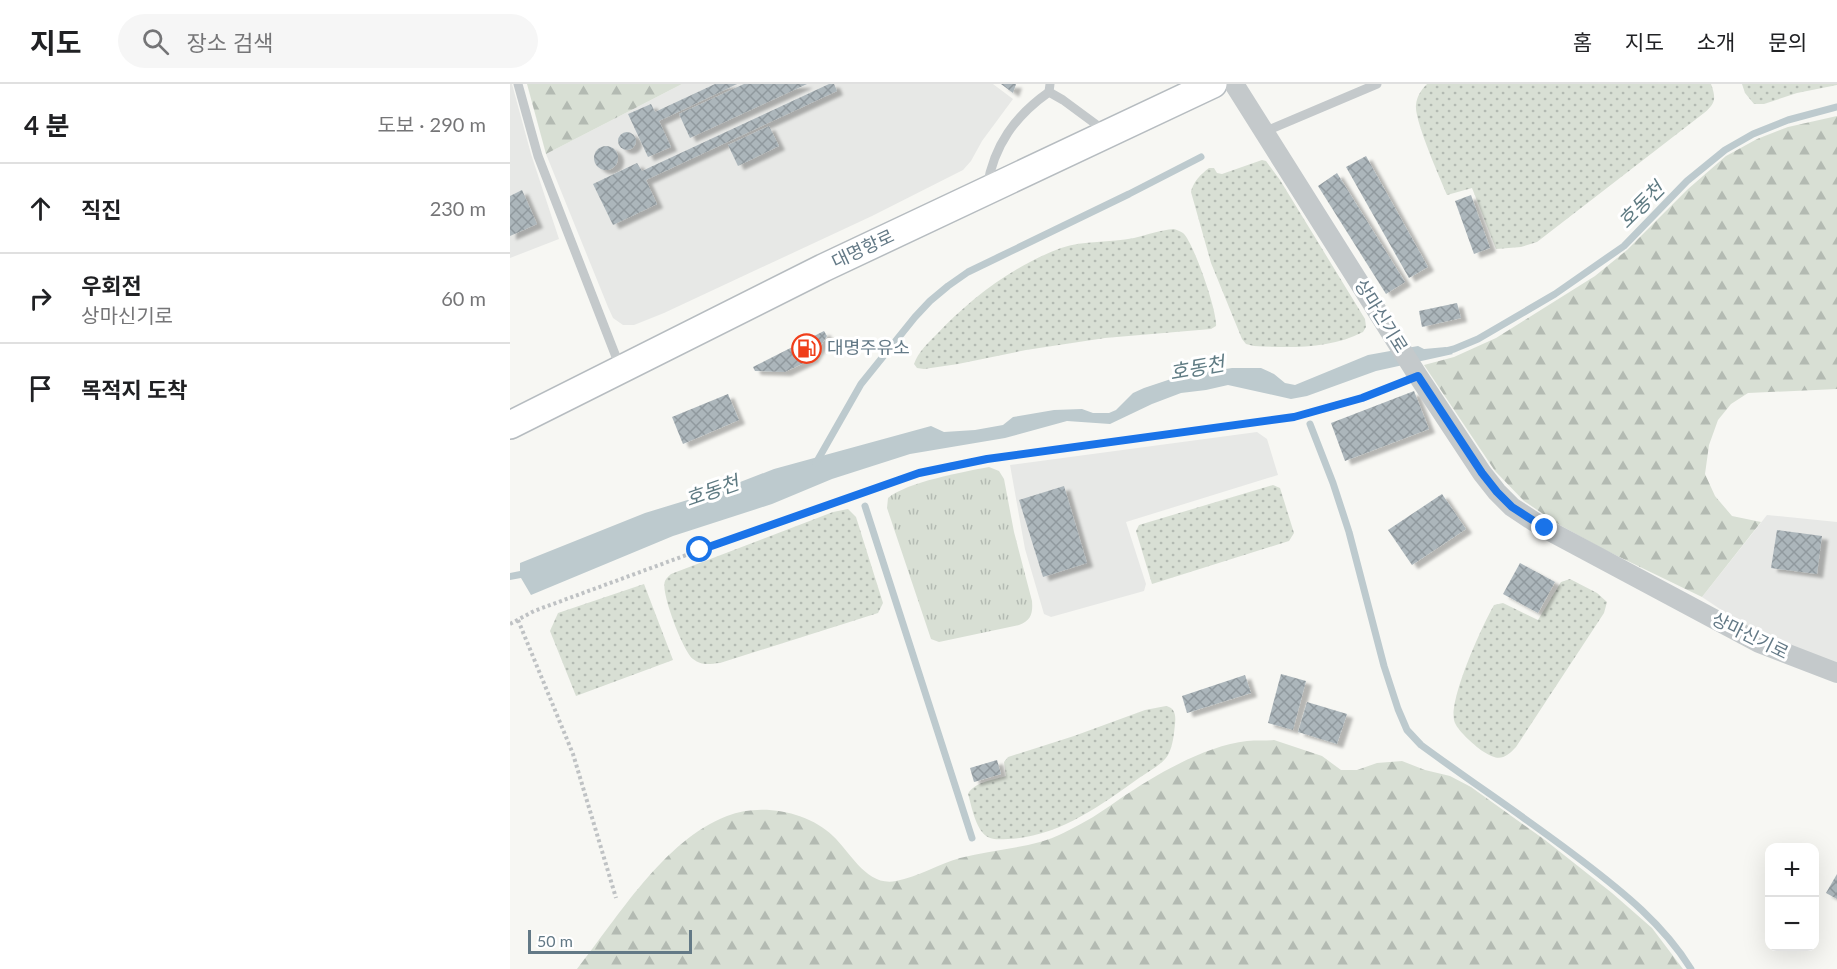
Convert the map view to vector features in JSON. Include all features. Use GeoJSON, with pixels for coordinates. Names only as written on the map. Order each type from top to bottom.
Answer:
{"type":"FeatureCollection","features":[{"type":"Feature","properties":{"kind":"main road","name":"대명항로"},"geometry":{"type":"LineString","coordinates":[[510,425],[823,268],[1206,86]]}},
{"type":"Feature","properties":{"kind":"street","name":"상마신기로"},"geometry":{"type":"LineString","coordinates":[[1234,84],[1418,376],[1482,473],[1512,507],[1545,528],[1758,643],[1837,673]]}},
{"type":"Feature","properties":{"kind":"lane"},"geometry":{"type":"LineString","coordinates":[[518,84],[538,156],[621,370]]}},
{"type":"Feature","properties":{"kind":"lane"},"geometry":{"type":"LineString","coordinates":[[1264,132],[1377,84]]}},
{"type":"Feature","properties":{"kind":"lane"},"geometry":{"type":"LineString","coordinates":[[986,191],[989,171],[1001,142],[1031,105],[1050,88],[1108,133]]}},
{"type":"Feature","properties":{"kind":"path"},"geometry":{"type":"LineString","coordinates":[[510,624],[534,611],[688,554],[919,473],[987,459],[1294,417],[1362,398],[1418,376]]}},
{"type":"Feature","properties":{"kind":"path"},"geometry":{"type":"LineString","coordinates":[[518,620],[573,754],[616,898]]}},
{"type":"Feature","properties":{"kind":"shaded area"},"geometry":{"type":"Polygon","coordinates":[[[510,84],[512,84],[531,154],[559,239],[510,258],[510,84]]]}},
{"type":"Feature","properties":{"kind":"shaded area"},"geometry":{"type":"Polygon","coordinates":[[[682,84],[993,84],[1013,99],[963,170],[872,216],[664,313],[634,325],[623,325],[613,318],[608,307],[546,154],[682,84]]]}},
{"type":"Feature","properties":{"kind":"shaded area"},"geometry":{"type":"Polygon","coordinates":[[[1418,346],[1424,349],[1446,347],[1453,354],[1376,371],[1307,396],[1291,399],[1228,385],[1181,393],[1110,424],[1067,421],[1005,438],[910,454],[832,479],[772,504],[673,536],[531,595],[521,578],[510,580],[510,573],[520,571],[520,563],[645,513],[717,491],[774,469],[931,426],[944,432],[975,430],[1003,425],[1013,417],[1054,410],[1082,409],[1093,413],[1109,413],[1116,410],[1133,393],[1144,388],[1180,376],[1232,368],[1261,368],[1274,374],[1285,383],[1295,385],[1368,355],[1418,346]]]}},
{"type":"Feature","properties":{"kind":"shaded area"},"geometry":{"type":"Polygon","coordinates":[[[1257,432],[1267,439],[1278,475],[1126,522],[1146,584],[1144,591],[1051,617],[1044,614],[1025,549],[1010,465],[1257,432]]]}},
{"type":"Feature","properties":{"kind":"shaded area"},"geometry":{"type":"Polygon","coordinates":[[[1767,515],[1837,522],[1837,664],[1767,637],[1702,597],[1767,515]]]}},
{"type":"Feature","properties":{"kind":"green space"},"geometry":{"type":"Polygon","coordinates":[[[527,84],[682,84],[546,154],[527,84]]]}},
{"type":"Feature","properties":{"kind":"green space"},"geometry":{"type":"Polygon","coordinates":[[[1427,84],[1711,84],[1714,97],[1713,103],[1704,113],[1537,242],[1521,247],[1496,249],[1472,188],[1447,195],[1439,176],[1416,112],[1417,99],[1427,84]]]}},
{"type":"Feature","properties":{"kind":"green space"},"geometry":{"type":"Polygon","coordinates":[[[1742,84],[1837,85],[1797,93],[1764,104],[1754,104],[1745,93],[1742,84]]]}},
{"type":"Feature","properties":{"kind":"green space"},"geometry":{"type":"Polygon","coordinates":[[[1837,116],[1837,389],[1748,393],[1731,404],[1718,420],[1709,445],[1705,474],[1715,496],[1732,516],[1761,522],[1702,597],[1603,549],[1558,524],[1524,501],[1495,471],[1424,365],[1454,357],[1496,338],[1595,276],[1627,250],[1688,189],[1726,156],[1757,139],[1788,127],[1837,116]]]}},
{"type":"Feature","properties":{"kind":"green space"},"geometry":{"type":"Polygon","coordinates":[[[1262,160],[1266,161],[1280,180],[1365,319],[1366,327],[1363,332],[1337,342],[1310,346],[1254,346],[1246,344],[1242,339],[1211,263],[1191,192],[1198,178],[1209,168],[1214,168],[1217,173],[1222,174],[1262,160]]]}},
{"type":"Feature","properties":{"kind":"green space"},"geometry":{"type":"Polygon","coordinates":[[[1174,229],[1183,233],[1187,239],[1204,278],[1216,319],[1216,326],[1211,329],[1105,338],[924,369],[917,368],[914,364],[918,356],[949,321],[978,296],[1043,255],[1070,245],[1125,240],[1174,229]]]}},
{"type":"Feature","properties":{"kind":"green space"},"geometry":{"type":"Polygon","coordinates":[[[989,467],[999,471],[1004,479],[1014,532],[1032,601],[1031,613],[1029,619],[1019,625],[939,642],[931,639],[887,508],[888,498],[921,482],[989,467]]]}},
{"type":"Feature","properties":{"kind":"green space"},"geometry":{"type":"Polygon","coordinates":[[[1273,485],[1280,488],[1294,533],[1289,541],[1152,584],[1136,531],[1139,525],[1273,485]]]}},
{"type":"Feature","properties":{"kind":"green space"},"geometry":{"type":"Polygon","coordinates":[[[848,509],[856,517],[883,603],[878,613],[720,663],[703,664],[693,659],[684,646],[669,609],[664,587],[665,581],[671,574],[833,512],[848,509]]]}},
{"type":"Feature","properties":{"kind":"green space"},"geometry":{"type":"Polygon","coordinates":[[[1570,579],[1597,593],[1607,602],[1604,613],[1516,747],[1502,757],[1489,755],[1460,731],[1455,723],[1454,713],[1460,682],[1482,629],[1494,605],[1503,603],[1538,620],[1561,582],[1570,579]]]}},
{"type":"Feature","properties":{"kind":"green space"},"geometry":{"type":"Polygon","coordinates":[[[644,584],[673,660],[576,696],[550,631],[558,613],[644,584]]]}},
{"type":"Feature","properties":{"kind":"green space"},"geometry":{"type":"Polygon","coordinates":[[[1166,706],[1173,710],[1175,718],[1173,740],[1168,755],[1159,765],[1109,799],[1078,818],[1044,833],[996,839],[990,838],[981,831],[968,794],[979,784],[1006,776],[1004,762],[1008,757],[1145,710],[1166,706]]]}},
{"type":"Feature","properties":{"kind":"green space"},"geometry":{"type":"Polygon","coordinates":[[[1274,740],[1322,756],[1341,770],[1357,770],[1377,763],[1402,761],[1450,776],[1471,787],[1545,840],[1612,893],[1652,928],[1683,969],[577,969],[662,861],[682,843],[727,816],[740,812],[768,810],[797,815],[810,820],[833,836],[868,874],[876,879],[896,881],[960,858],[1052,838],[1092,817],[1147,781],[1189,759],[1233,743],[1274,740]]]}},
{"type":"Feature","properties":{"kind":"building"},"geometry":{"type":"Polygon","coordinates":[[[715,84],[737,84],[659,121],[671,147],[648,157],[628,114],[651,104],[655,112],[715,84]]]}},
{"type":"Feature","properties":{"kind":"building"},"geometry":{"type":"Polygon","coordinates":[[[744,84],[807,84],[690,138],[679,114],[744,84]]]}},
{"type":"Feature","properties":{"kind":"building"},"geometry":{"type":"Polygon","coordinates":[[[829,84],[834,84],[837,91],[646,180],[657,204],[613,225],[593,184],[637,163],[642,171],[829,84]]]}},
{"type":"Feature","properties":{"kind":"building"},"geometry":{"type":"Polygon","coordinates":[[[1001,84],[1016,84],[1013,93],[1001,84]]]}},
{"type":"Feature","properties":{"kind":"building"},"geometry":{"type":"Polygon","coordinates":[[[769,126],[779,146],[738,166],[728,145],[769,126]]]}},
{"type":"Feature","properties":{"kind":"building"},"geometry":{"type":"Polygon","coordinates":[[[627,132],[633,135],[636,141],[633,147],[627,150],[621,147],[618,141],[621,135],[627,132]]]}},
{"type":"Feature","properties":{"kind":"building"},"geometry":{"type":"Polygon","coordinates":[[[606,146],[614,150],[618,158],[614,166],[606,170],[598,166],[594,158],[598,150],[606,146]]]}},
{"type":"Feature","properties":{"kind":"building"},"geometry":{"type":"Polygon","coordinates":[[[1366,156],[1428,267],[1409,278],[1346,167],[1366,156]]]}},
{"type":"Feature","properties":{"kind":"building"},"geometry":{"type":"Polygon","coordinates":[[[1337,173],[1405,282],[1386,294],[1318,186],[1337,173]]]}},
{"type":"Feature","properties":{"kind":"building"},"geometry":{"type":"Polygon","coordinates":[[[522,190],[537,224],[510,236],[510,196],[522,190]]]}},
{"type":"Feature","properties":{"kind":"building"},"geometry":{"type":"Polygon","coordinates":[[[1471,195],[1490,248],[1474,254],[1455,201],[1471,195]]]}},
{"type":"Feature","properties":{"kind":"building"},"geometry":{"type":"Polygon","coordinates":[[[1457,303],[1461,318],[1422,327],[1419,311],[1457,303]]]}},
{"type":"Feature","properties":{"kind":"building","name":"대명주유소"},"geometry":{"type":"Polygon","coordinates":[[[824,331],[827,336],[812,359],[785,372],[755,371],[753,367],[824,331]]]}},
{"type":"Feature","properties":{"kind":"building"},"geometry":{"type":"Polygon","coordinates":[[[1414,391],[1429,429],[1345,461],[1331,423],[1414,391]]]}},
{"type":"Feature","properties":{"kind":"building"},"geometry":{"type":"Polygon","coordinates":[[[728,394],[739,420],[683,444],[672,417],[728,394]]]}},
{"type":"Feature","properties":{"kind":"building"},"geometry":{"type":"Polygon","coordinates":[[[1064,486],[1087,563],[1043,577],[1019,500],[1064,486]]]}},
{"type":"Feature","properties":{"kind":"building"},"geometry":{"type":"Polygon","coordinates":[[[1442,494],[1466,529],[1412,565],[1388,530],[1442,494]]]}},
{"type":"Feature","properties":{"kind":"building"},"geometry":{"type":"Polygon","coordinates":[[[1777,530],[1822,536],[1817,574],[1771,568],[1777,530]]]}},
{"type":"Feature","properties":{"kind":"building"},"geometry":{"type":"Polygon","coordinates":[[[1520,563],[1555,582],[1538,613],[1503,594],[1520,563]]]}},
{"type":"Feature","properties":{"kind":"building"},"geometry":{"type":"Polygon","coordinates":[[[1281,674],[1306,681],[1293,730],[1268,723],[1281,674]]]}},
{"type":"Feature","properties":{"kind":"building"},"geometry":{"type":"Polygon","coordinates":[[[1245,675],[1251,693],[1187,713],[1182,696],[1245,675]]]}},
{"type":"Feature","properties":{"kind":"building"},"geometry":{"type":"Polygon","coordinates":[[[1307,702],[1347,714],[1337,744],[1298,732],[1307,702]]]}},
{"type":"Feature","properties":{"kind":"building"},"geometry":{"type":"Polygon","coordinates":[[[997,760],[1001,774],[974,782],[970,768],[997,760]]]}},
{"type":"Feature","properties":{"kind":"building"},"geometry":{"type":"Polygon","coordinates":[[[1837,874],[1837,899],[1826,893],[1837,874]]]}},
{"type":"Feature","properties":{"kind":"waterway","name":"호동천"},"geometry":{"type":"LineString","coordinates":[[1442,352],[1478,339],[1555,294],[1624,246],[1687,181],[1725,150],[1753,134],[1788,120],[1837,107]]}},
{"type":"Feature","properties":{"kind":"waterway"},"geometry":{"type":"LineString","coordinates":[[816,463],[861,384],[915,317],[948,286],[968,272],[1201,157]]}},
{"type":"Feature","properties":{"kind":"waterway"},"geometry":{"type":"LineString","coordinates":[[1310,424],[1349,532],[1384,666],[1407,730],[1421,745],[1561,845],[1627,897],[1668,937],[1691,969]]}},
{"type":"Feature","properties":{"kind":"waterway"},"geometry":{"type":"LineString","coordinates":[[865,506],[972,838]]}},
{"type":"Feature","properties":{"kind":"place","name":"대명주유소"},"geometry":{"type":"Point","coordinates":[806,348]}},
{"type":"Feature","properties":{"kind":"route"},"geometry":{"type":"LineString","coordinates":[[700,550],[919,473],[951,465],[1294,417],[1362,398],[1418,376],[1497,492],[1512,507],[1545,528]]}}]}
